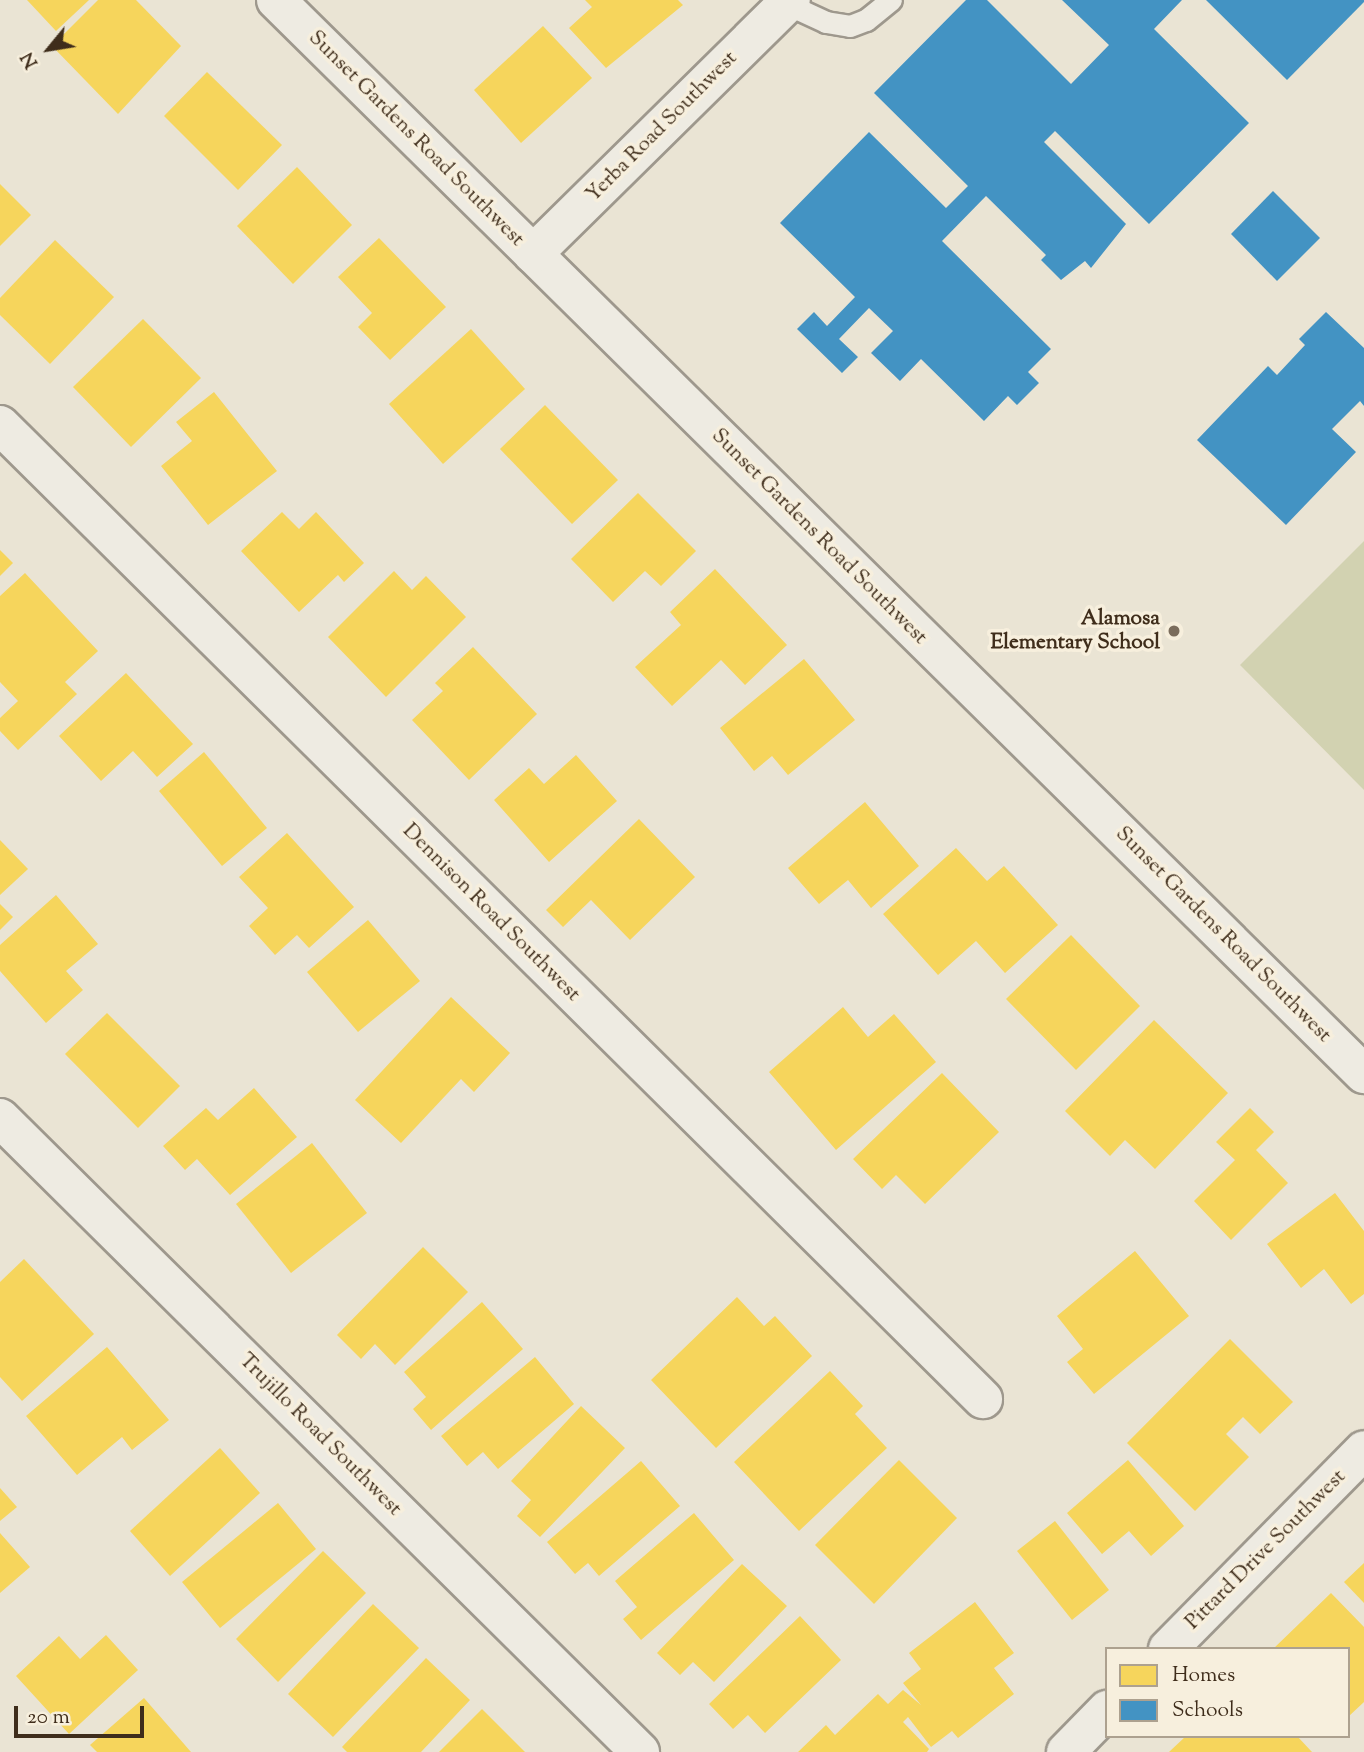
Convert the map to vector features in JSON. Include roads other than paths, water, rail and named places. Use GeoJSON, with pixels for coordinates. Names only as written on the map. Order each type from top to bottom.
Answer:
{"type":"FeatureCollection","features":[{"type":"Feature","properties":{"kind":"street","name":"Sunset Gardens Road Southwest"},"geometry":{"type":"LineString","coordinates":[[276,0],[1364,1073]]}},
{"type":"Feature","properties":{"kind":"street","name":"Yerba Road Southwest"},"geometry":{"type":"LineString","coordinates":[[533,254],[789,2]]}},
{"type":"Feature","properties":{"kind":"street","name":"Dennison Road Southwest"},"geometry":{"type":"LineString","coordinates":[[0,425],[983,1399]]}},
{"type":"Feature","properties":{"kind":"street","name":"Trujillo Road Southwest"},"geometry":{"type":"LineString","coordinates":[[0,1118],[640,1752]]}},
{"type":"Feature","properties":{"kind":"street","name":"Pittard Drive Southwest"},"geometry":{"type":"LineString","coordinates":[[1170,1647],[1364,1450]]}},
{"type":"Feature","properties":{"kind":"street"},"geometry":{"type":"LineString","coordinates":[[1066,1752],[1105,1712]]}},
{"type":"Feature","properties":{"kind":"lane"},"geometry":{"type":"LineString","coordinates":[[789,2],[826,22],[850,26],[866,20],[891,0]]}},
{"type":"Feature","properties":{"kind":"place","name":"Alamosa Elementary School"},"geometry":{"type":"Point","coordinates":[1174,631]}}]}
